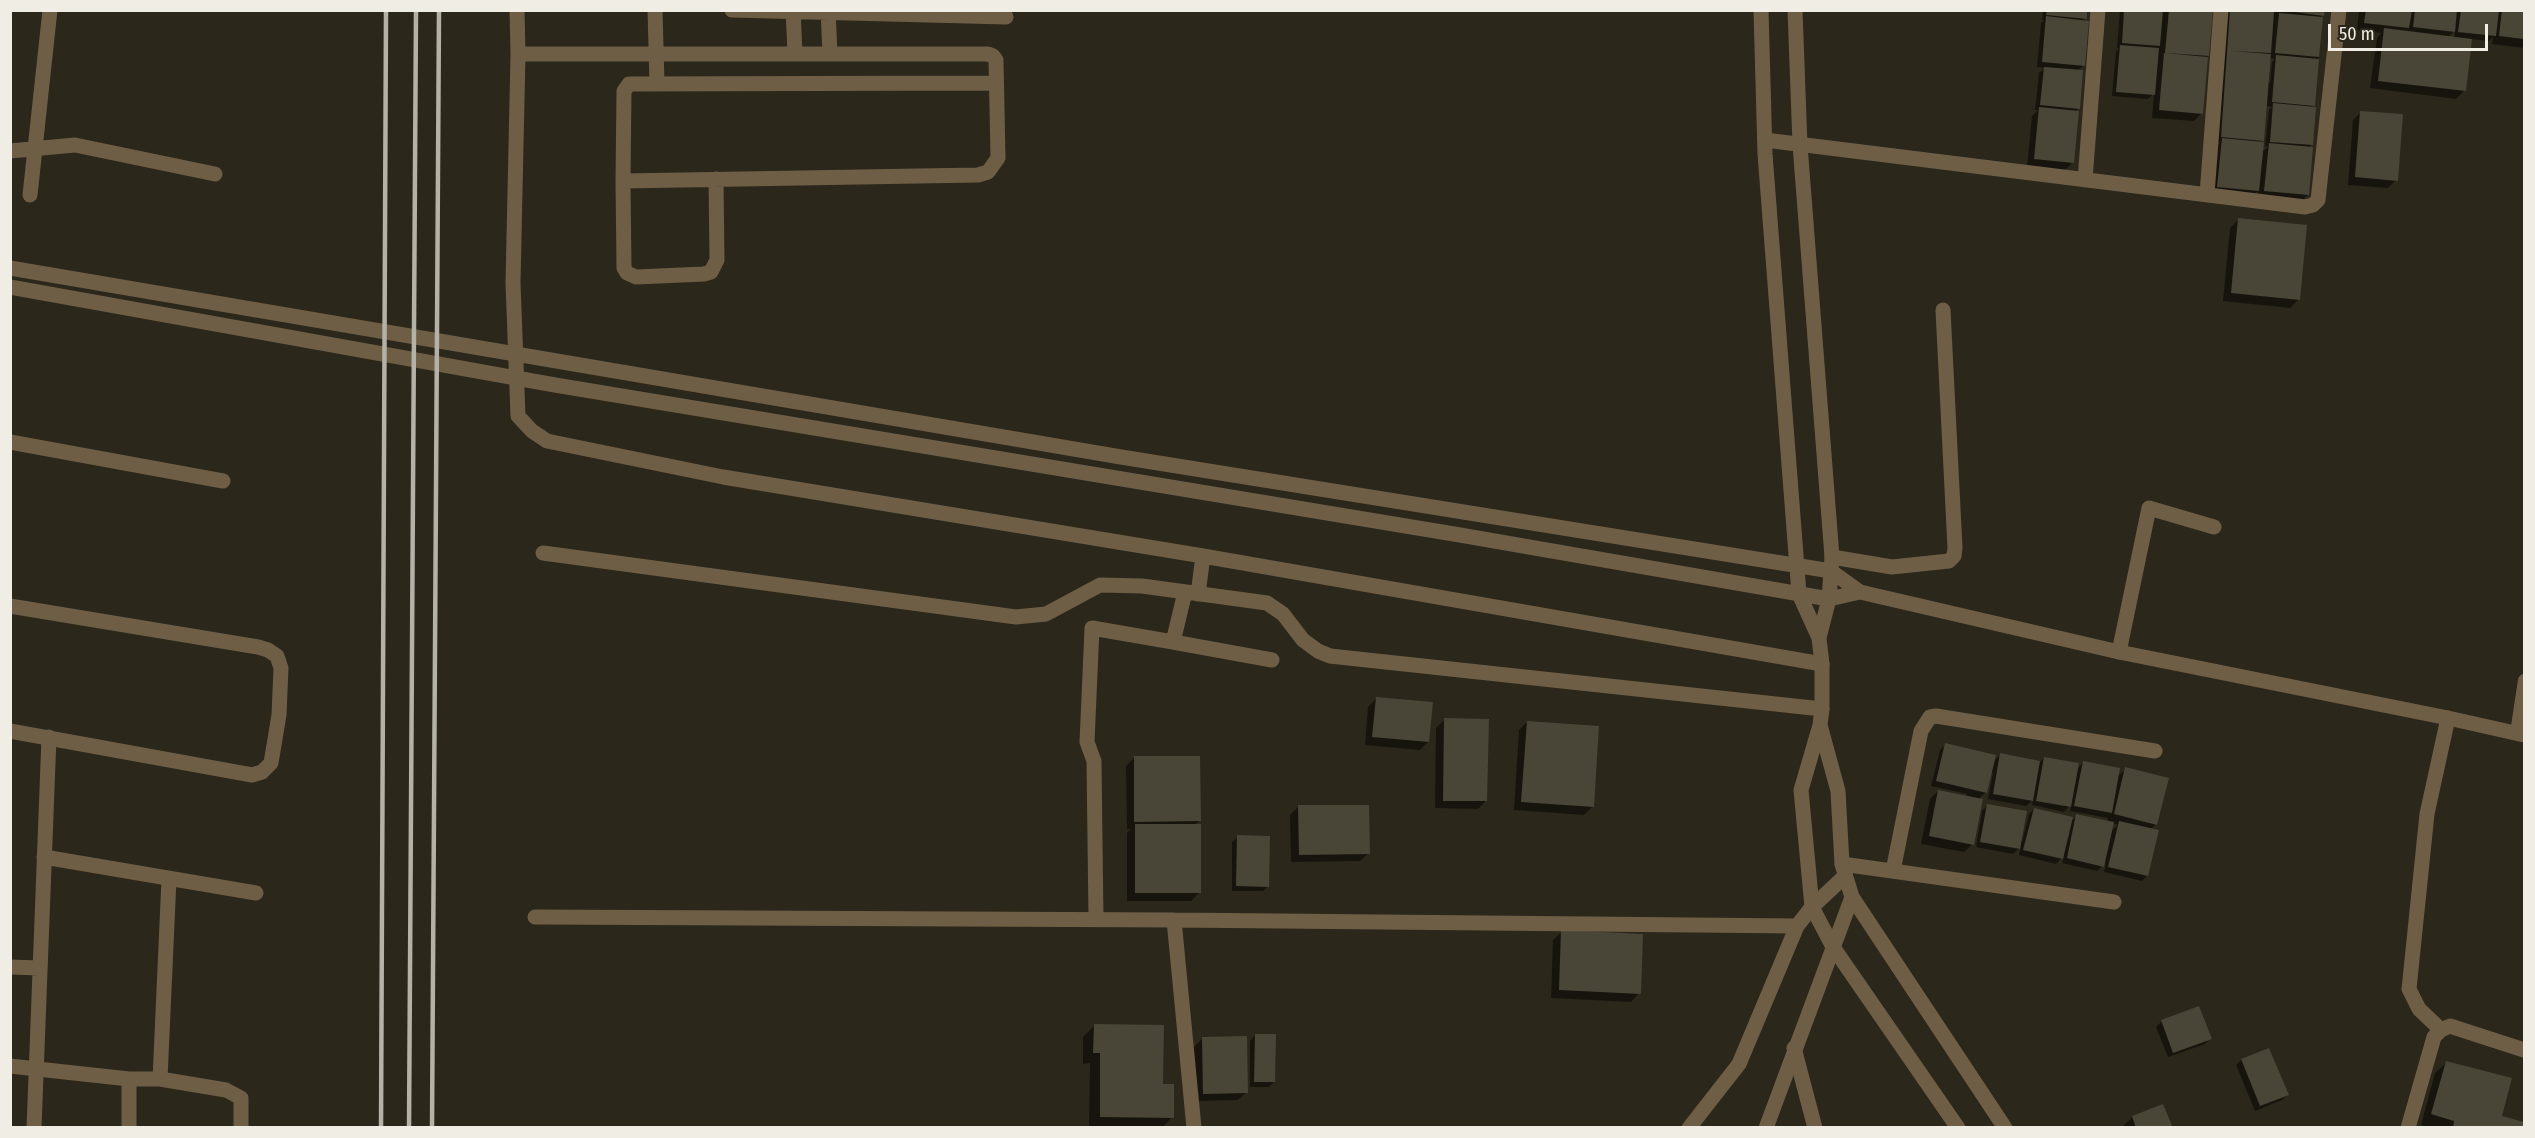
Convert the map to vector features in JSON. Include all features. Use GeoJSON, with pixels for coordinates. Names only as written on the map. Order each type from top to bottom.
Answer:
{"type":"FeatureCollection","features":[{"type":"Feature","properties":{"kind":"street"},"geometry":{"type":"LineString","coordinates":[[30,195],[50,10]]}},
{"type":"Feature","properties":{"kind":"street"},"geometry":{"type":"LineString","coordinates":[[517,10],[513,283],[518,416],[532,431],[547,441],[723,477],[1203,556],[1822,664]]}},
{"type":"Feature","properties":{"kind":"street"},"geometry":{"type":"LineString","coordinates":[[655,10],[657,84]]}},
{"type":"Feature","properties":{"kind":"street"},"geometry":{"type":"LineString","coordinates":[[732,10],[949,13],[1006,17]]}},
{"type":"Feature","properties":{"kind":"street"},"geometry":{"type":"LineString","coordinates":[[1761,10],[1765,140],[1799,594],[1819,638],[1822,664],[1820,725],[1801,790],[1812,907],[1833,947],[1958,1128]]}},
{"type":"Feature","properties":{"kind":"street"},"geometry":{"type":"LineString","coordinates":[[1795,10],[1800,145],[1831,564],[1829,599],[1819,638]]}},
{"type":"Feature","properties":{"kind":"street"},"geometry":{"type":"LineString","coordinates":[[2085,180],[2098,10]]}},
{"type":"Feature","properties":{"kind":"street"},"geometry":{"type":"LineString","coordinates":[[2207,194],[2221,10]]}},
{"type":"Feature","properties":{"kind":"street"},"geometry":{"type":"LineString","coordinates":[[1765,140],[2305,207],[2313,205],[2318,200],[2339,10]]}},
{"type":"Feature","properties":{"kind":"street"},"geometry":{"type":"LineString","coordinates":[[793,11],[795,53]]}},
{"type":"Feature","properties":{"kind":"street"},"geometry":{"type":"LineString","coordinates":[[828,12],[830,54]]}},
{"type":"Feature","properties":{"kind":"street"},"geometry":{"type":"LineString","coordinates":[[518,54],[988,54],[996,60],[998,158],[988,172],[978,175],[623,181]]}},
{"type":"Feature","properties":{"kind":"street"},"geometry":{"type":"LineString","coordinates":[[716,179],[717,260],[711,272],[636,277],[627,273],[624,268],[623,181],[624,91],[629,84],[996,83]]}},
{"type":"Feature","properties":{"kind":"street"},"geometry":{"type":"LineString","coordinates":[[10,151],[75,145],[215,174]]}},
{"type":"Feature","properties":{"kind":"street"},"geometry":{"type":"LineString","coordinates":[[10,268],[1109,455],[1452,508],[1797,565],[1861,563],[1892,567],[1949,561],[1954,556],[1943,310]]}},
{"type":"Feature","properties":{"kind":"street"},"geometry":{"type":"LineString","coordinates":[[10,287],[555,385],[1460,535],[1829,599],[1860,592],[2119,652],[2520,734]]}},
{"type":"Feature","properties":{"kind":"street"},"geometry":{"type":"LineString","coordinates":[[10,442],[223,481]]}},
{"type":"Feature","properties":{"kind":"street"},"geometry":{"type":"LineString","coordinates":[[2119,652],[2149,508],[2214,527]]}},
{"type":"Feature","properties":{"kind":"street"},"geometry":{"type":"LineString","coordinates":[[543,553],[1016,617],[1046,614],[1100,585],[1121,584],[1267,603],[1283,614],[1303,640],[1318,651],[1330,656],[1822,709]]}},
{"type":"Feature","properties":{"kind":"street"},"geometry":{"type":"LineString","coordinates":[[1173,642],[1203,556]]}},
{"type":"Feature","properties":{"kind":"street"},"geometry":{"type":"LineString","coordinates":[[1831,564],[1860,592]]}},
{"type":"Feature","properties":{"kind":"street"},"geometry":{"type":"LineString","coordinates":[[10,606],[258,647],[277,656],[281,668],[279,715],[271,763],[262,772],[252,775],[10,731]]}},
{"type":"Feature","properties":{"kind":"street"},"geometry":{"type":"LineString","coordinates":[[1096,919],[1094,761],[1087,742],[1092,628],[1272,660]]}},
{"type":"Feature","properties":{"kind":"street"},"geometry":{"type":"LineString","coordinates":[[1893,871],[1921,731],[1930,717],[1936,716],[2155,751]]}},
{"type":"Feature","properties":{"kind":"street"},"geometry":{"type":"LineString","coordinates":[[2441,1030],[2419,1009],[2409,989],[2427,814],[2448,718]]}},
{"type":"Feature","properties":{"kind":"street"},"geometry":{"type":"LineString","coordinates":[[1820,725],[1838,791],[1843,870],[1852,897],[2005,1128]]}},
{"type":"Feature","properties":{"kind":"street"},"geometry":{"type":"LineString","coordinates":[[34,1128],[49,737]]}},
{"type":"Feature","properties":{"kind":"street"},"geometry":{"type":"LineString","coordinates":[[44,857],[256,893]]}},
{"type":"Feature","properties":{"kind":"street"},"geometry":{"type":"LineString","coordinates":[[1843,870],[1893,871],[2114,902]]}},
{"type":"Feature","properties":{"kind":"street"},"geometry":{"type":"LineString","coordinates":[[1689,1128],[1739,1064],[1797,926],[1843,870]]}},
{"type":"Feature","properties":{"kind":"street"},"geometry":{"type":"LineString","coordinates":[[160,1079],[169,879]]}},
{"type":"Feature","properties":{"kind":"street"},"geometry":{"type":"LineString","coordinates":[[1766,1128],[1852,897]]}},
{"type":"Feature","properties":{"kind":"street"},"geometry":{"type":"LineString","coordinates":[[535,917],[1096,919],[1797,926]]}},
{"type":"Feature","properties":{"kind":"street"},"geometry":{"type":"LineString","coordinates":[[1174,920],[1194,1128]]}},
{"type":"Feature","properties":{"kind":"street"},"geometry":{"type":"LineString","coordinates":[[10,967],[40,968]]}},
{"type":"Feature","properties":{"kind":"street"},"geometry":{"type":"LineString","coordinates":[[2408,1128],[2433,1037],[2441,1030],[2450,1026],[2524,1050]]}},
{"type":"Feature","properties":{"kind":"street"},"geometry":{"type":"LineString","coordinates":[[1794,1048],[1815,1128]]}},
{"type":"Feature","properties":{"kind":"street"},"geometry":{"type":"LineString","coordinates":[[10,1066],[36,1067],[129,1079],[160,1079],[226,1090],[241,1098],[241,1128]]}},
{"type":"Feature","properties":{"kind":"street"},"geometry":{"type":"LineString","coordinates":[[129,1079],[129,1128]]}},
{"type":"Feature","properties":{"kind":"lane"},"geometry":{"type":"LineString","coordinates":[[2520,734],[2524,680]]}},
{"type":"Feature","properties":{"kind":"building"},"geometry":{"type":"Polygon","coordinates":[[[2047,10],[2087,10],[2087,19],[2046,15],[2047,10]]]}},
{"type":"Feature","properties":{"kind":"building"},"geometry":{"type":"Polygon","coordinates":[[[2124,10],[2163,10],[2160,46],[2122,43],[2124,10]]]}},
{"type":"Feature","properties":{"kind":"building"},"geometry":{"type":"Polygon","coordinates":[[[2169,10],[2213,10],[2209,56],[2165,53],[2169,10]]]}},
{"type":"Feature","properties":{"kind":"building"},"geometry":{"type":"Polygon","coordinates":[[[2230,10],[2274,12],[2271,53],[2231,51],[2271,54],[2264,141],[2221,137],[2230,10]]]}},
{"type":"Feature","properties":{"kind":"building"},"geometry":{"type":"Polygon","coordinates":[[[2280,10],[2325,10],[2324,16],[2280,10]]]}},
{"type":"Feature","properties":{"kind":"building"},"geometry":{"type":"Polygon","coordinates":[[[2366,10],[2412,10],[2409,28],[2364,23],[2366,10]]]}},
{"type":"Feature","properties":{"kind":"building"},"geometry":{"type":"Polygon","coordinates":[[[2415,10],[2457,10],[2455,32],[2413,27],[2415,10]]]}},
{"type":"Feature","properties":{"kind":"building"},"geometry":{"type":"Polygon","coordinates":[[[2461,10],[2499,10],[2496,36],[2458,32],[2461,10]]]}},
{"type":"Feature","properties":{"kind":"building"},"geometry":{"type":"Polygon","coordinates":[[[2502,10],[2524,10],[2524,39],[2499,36],[2502,10]]]}},
{"type":"Feature","properties":{"kind":"building"},"geometry":{"type":"Polygon","coordinates":[[[2279,13],[2323,17],[2319,57],[2275,53],[2279,13]]]}},
{"type":"Feature","properties":{"kind":"building"},"geometry":{"type":"Polygon","coordinates":[[[2046,16],[2089,21],[2085,66],[2042,62],[2046,16]]]}},
{"type":"Feature","properties":{"kind":"building"},"geometry":{"type":"Polygon","coordinates":[[[2384,28],[2472,39],[2466,91],[2378,81],[2384,28]]]}},
{"type":"Feature","properties":{"kind":"building"},"geometry":{"type":"Polygon","coordinates":[[[2120,45],[2159,48],[2155,95],[2116,92],[2120,45]]]}},
{"type":"Feature","properties":{"kind":"building"},"geometry":{"type":"Polygon","coordinates":[[[2164,53],[2208,57],[2203,114],[2159,110],[2164,53]]]}},
{"type":"Feature","properties":{"kind":"building"},"geometry":{"type":"Polygon","coordinates":[[[2276,55],[2319,59],[2315,106],[2272,102],[2276,55]]]}},
{"type":"Feature","properties":{"kind":"building"},"geometry":{"type":"Polygon","coordinates":[[[2044,67],[2083,70],[2080,109],[2040,105],[2044,67]]]}},
{"type":"Feature","properties":{"kind":"building"},"geometry":{"type":"Polygon","coordinates":[[[2273,103],[2316,107],[2313,145],[2270,142],[2273,103]]]}},
{"type":"Feature","properties":{"kind":"building"},"geometry":{"type":"Polygon","coordinates":[[[2039,107],[2079,111],[2074,163],[2034,159],[2039,107]]]}},
{"type":"Feature","properties":{"kind":"building"},"geometry":{"type":"Polygon","coordinates":[[[2360,111],[2403,114],[2398,181],[2355,177],[2360,111]]]}},
{"type":"Feature","properties":{"kind":"building"},"geometry":{"type":"Polygon","coordinates":[[[2222,138],[2264,142],[2259,191],[2217,187],[2222,138]]]}},
{"type":"Feature","properties":{"kind":"building"},"geometry":{"type":"Polygon","coordinates":[[[2269,143],[2313,147],[2309,195],[2264,191],[2269,143]]]}},
{"type":"Feature","properties":{"kind":"building"},"geometry":{"type":"Polygon","coordinates":[[[2238,218],[2307,225],[2300,300],[2231,293],[2238,218]]]}},
{"type":"Feature","properties":{"kind":"building"},"geometry":{"type":"Polygon","coordinates":[[[1376,697],[1433,702],[1429,742],[1372,737],[1376,697]]]}},
{"type":"Feature","properties":{"kind":"building"},"geometry":{"type":"Polygon","coordinates":[[[1444,718],[1489,719],[1487,801],[1443,801],[1444,718]]]}},
{"type":"Feature","properties":{"kind":"building"},"geometry":{"type":"Polygon","coordinates":[[[1527,721],[1599,726],[1594,807],[1521,802],[1527,721]]]}},
{"type":"Feature","properties":{"kind":"building"},"geometry":{"type":"Polygon","coordinates":[[[1945,743],[1996,755],[1987,793],[1936,781],[1945,743]]]}},
{"type":"Feature","properties":{"kind":"building"},"geometry":{"type":"Polygon","coordinates":[[[2000,753],[2040,761],[2033,801],[1993,794],[2000,753]]]}},
{"type":"Feature","properties":{"kind":"building"},"geometry":{"type":"Polygon","coordinates":[[[1134,756],[1200,756],[1201,821],[1134,822],[1134,756]]]}},
{"type":"Feature","properties":{"kind":"building"},"geometry":{"type":"Polygon","coordinates":[[[2044,757],[2079,763],[2071,807],[2036,801],[2044,757]]]}},
{"type":"Feature","properties":{"kind":"building"},"geometry":{"type":"Polygon","coordinates":[[[2083,761],[2120,768],[2112,813],[2074,806],[2083,761]]]}},
{"type":"Feature","properties":{"kind":"building"},"geometry":{"type":"Polygon","coordinates":[[[2125,767],[2169,778],[2157,825],[2114,814],[2125,767]]]}},
{"type":"Feature","properties":{"kind":"building"},"geometry":{"type":"Polygon","coordinates":[[[1938,790],[1983,799],[1974,845],[1929,836],[1938,790]]]}},
{"type":"Feature","properties":{"kind":"building"},"geometry":{"type":"Polygon","coordinates":[[[1987,804],[2027,811],[2020,849],[1980,842],[1987,804]]]}},
{"type":"Feature","properties":{"kind":"building"},"geometry":{"type":"Polygon","coordinates":[[[1298,805],[1369,805],[1370,854],[1299,855],[1298,805]]]}},
{"type":"Feature","properties":{"kind":"building"},"geometry":{"type":"Polygon","coordinates":[[[2034,808],[2073,817],[2063,859],[2023,850],[2034,808]]]}},
{"type":"Feature","properties":{"kind":"building"},"geometry":{"type":"Polygon","coordinates":[[[2076,814],[2114,822],[2104,867],[2067,858],[2076,814]]]}},
{"type":"Feature","properties":{"kind":"building"},"geometry":{"type":"Polygon","coordinates":[[[2119,821],[2159,830],[2148,876],[2108,867],[2119,821]]]}},
{"type":"Feature","properties":{"kind":"building"},"geometry":{"type":"Polygon","coordinates":[[[1135,824],[1201,824],[1201,893],[1135,893],[1135,824]]]}},
{"type":"Feature","properties":{"kind":"building"},"geometry":{"type":"Polygon","coordinates":[[[1237,835],[1270,836],[1269,887],[1236,886],[1237,835]]]}},
{"type":"Feature","properties":{"kind":"building"},"geometry":{"type":"Polygon","coordinates":[[[1561,930],[1643,934],[1641,994],[1559,990],[1561,930]]]}},
{"type":"Feature","properties":{"kind":"building"},"geometry":{"type":"Polygon","coordinates":[[[2199,1006],[2212,1039],[2173,1053],[2161,1020],[2199,1006]]]}},
{"type":"Feature","properties":{"kind":"building"},"geometry":{"type":"Polygon","coordinates":[[[1094,1024],[1164,1025],[1163,1084],[1174,1084],[1174,1118],[1100,1117],[1100,1053],[1093,1053],[1094,1024]]]}},
{"type":"Feature","properties":{"kind":"building"},"geometry":{"type":"Polygon","coordinates":[[[1255,1034],[1276,1034],[1275,1082],[1254,1082],[1255,1034]]]}},
{"type":"Feature","properties":{"kind":"building"},"geometry":{"type":"Polygon","coordinates":[[[1247,1036],[1248,1093],[1203,1094],[1202,1037],[1247,1036]]]}},
{"type":"Feature","properties":{"kind":"building"},"geometry":{"type":"Polygon","coordinates":[[[2269,1048],[2289,1095],[2260,1106],[2241,1059],[2269,1048]]]}},
{"type":"Feature","properties":{"kind":"building"},"geometry":{"type":"Polygon","coordinates":[[[2446,1061],[2512,1078],[2502,1116],[2524,1122],[2524,1128],[2453,1128],[2454,1121],[2431,1114],[2446,1061]]]}},
{"type":"Feature","properties":{"kind":"building"},"geometry":{"type":"Polygon","coordinates":[[[2163,1104],[2173,1128],[2136,1128],[2132,1116],[2163,1104]]]}},
{"type":"Feature","properties":{"kind":"railway"},"geometry":{"type":"LineString","coordinates":[[381,1128],[386,10]]}},
{"type":"Feature","properties":{"kind":"railway"},"geometry":{"type":"LineString","coordinates":[[409,1128],[416,10]]}},
{"type":"Feature","properties":{"kind":"railway"},"geometry":{"type":"LineString","coordinates":[[432,1128],[439,10]]}}]}
